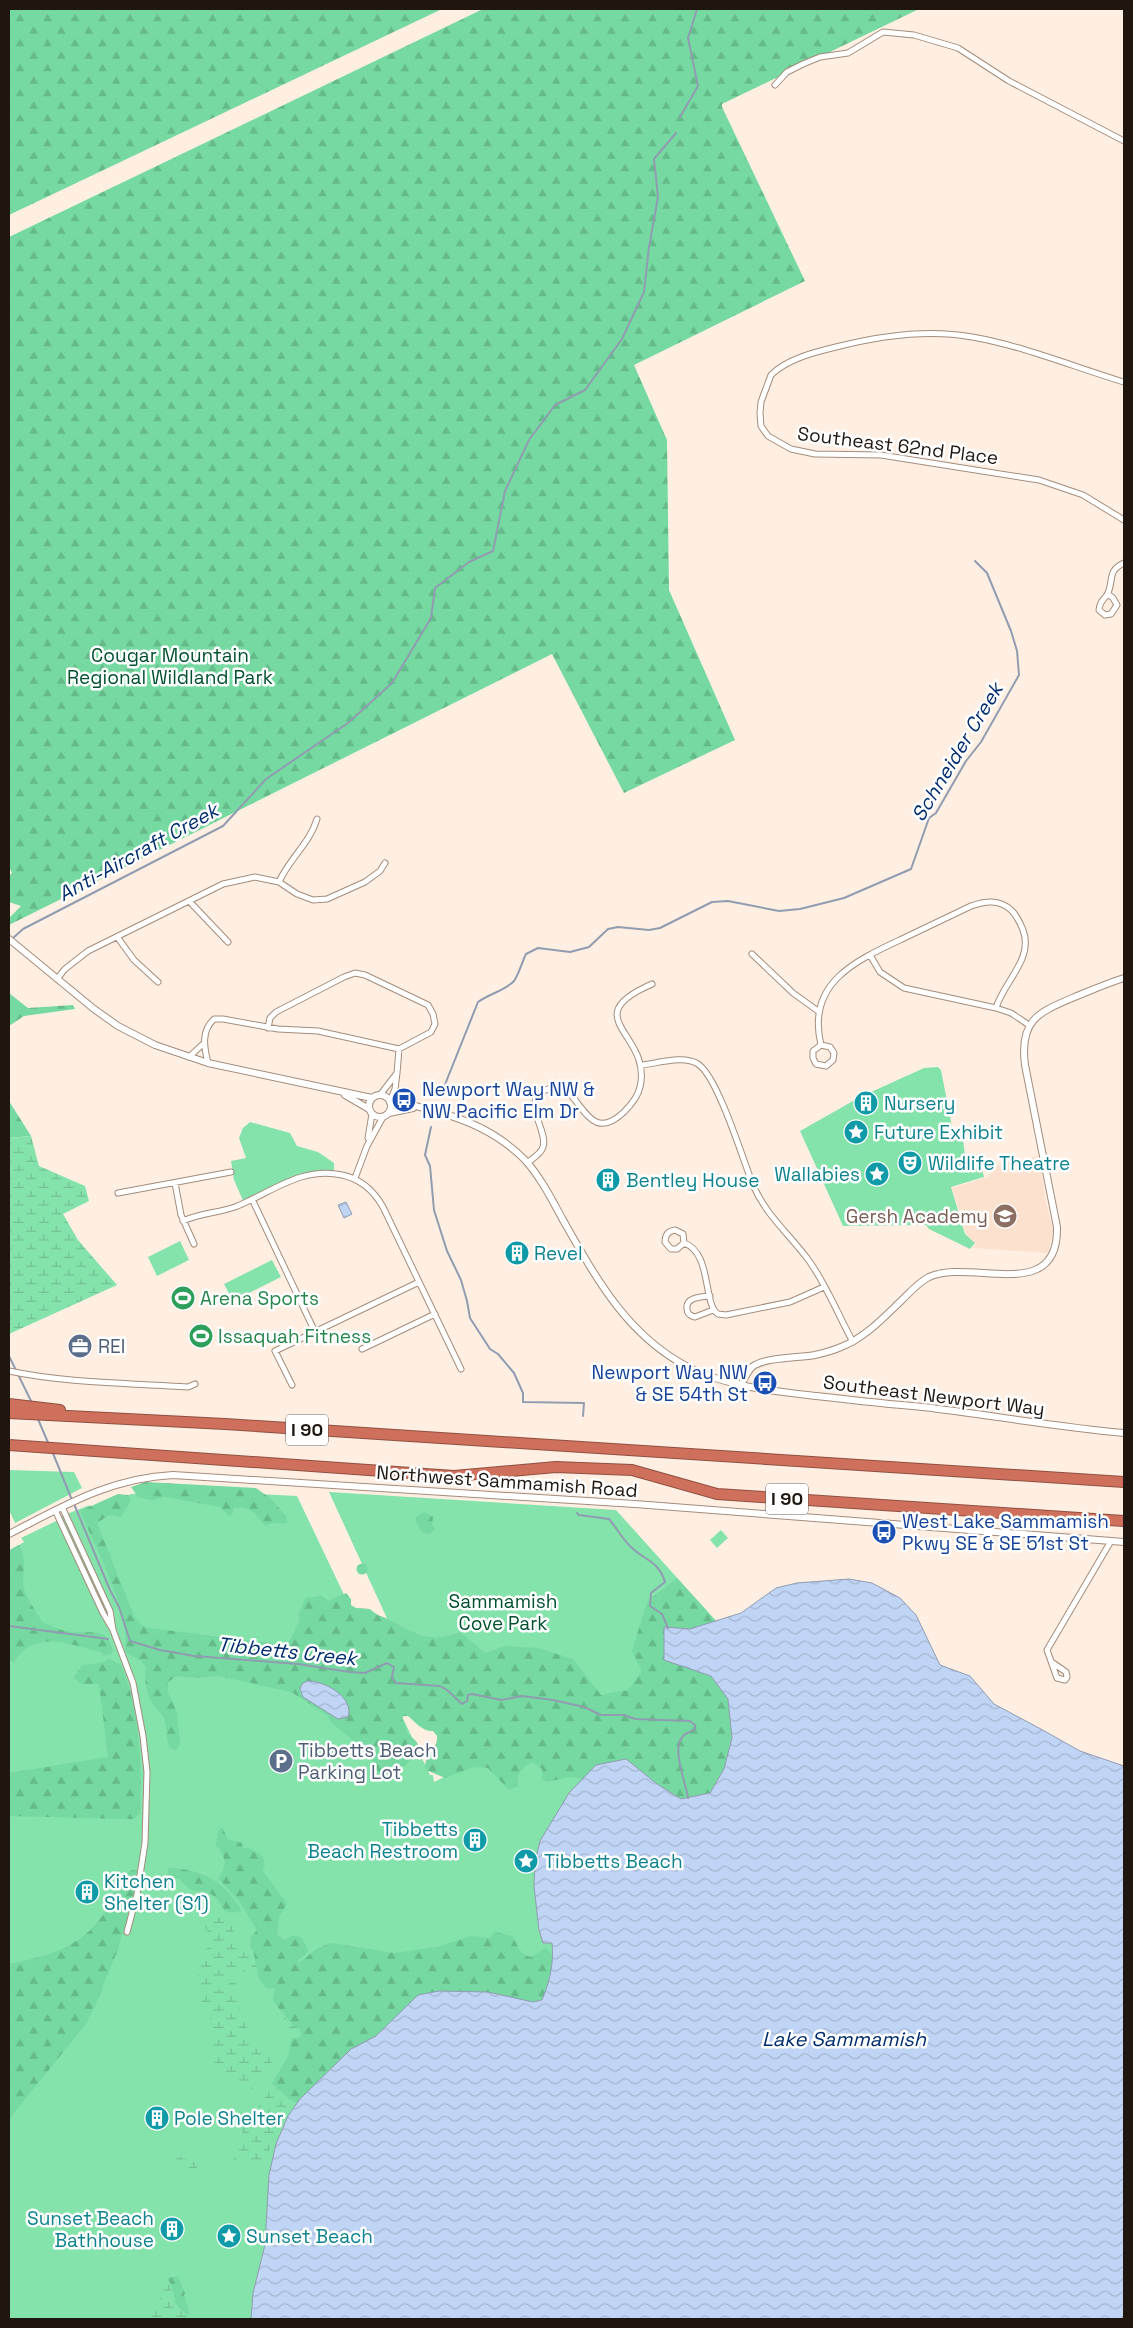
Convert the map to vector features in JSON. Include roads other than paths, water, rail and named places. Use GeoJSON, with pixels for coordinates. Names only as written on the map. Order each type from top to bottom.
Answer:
{"type":"FeatureCollection","features":[{"type":"Feature","properties":{"kind":"highway"},"geometry":{"type":"LineString","coordinates":[[9,1404],[30,1410]]}},
{"type":"Feature","properties":{"kind":"highway"},"geometry":{"type":"LineString","coordinates":[[9,1413],[30,1410]]}},
{"type":"Feature","properties":{"kind":"highway","name":"I 90"},"geometry":{"type":"LineString","coordinates":[[30,1410],[158,1422],[1124,1482]]}},
{"type":"Feature","properties":{"kind":"highway","name":"I 90"},"geometry":{"type":"LineString","coordinates":[[9,1446],[454,1476],[556,1467],[632,1470],[717,1494],[1124,1521]]}},
{"type":"Feature","properties":{"kind":"street"},"geometry":{"type":"LineString","coordinates":[[775,85],[787,72],[803,64],[820,57],[848,53],[883,32],[914,35],[958,48],[1009,80],[1124,141]]}},
{"type":"Feature","properties":{"kind":"street","name":"Southeast 62nd Place"},"geometry":{"type":"LineString","coordinates":[[1124,382],[1020,348],[971,337],[942,334],[917,335],[856,342],[798,360],[776,370],[771,375],[762,402],[760,420],[764,432],[791,449],[806,453],[881,455],[1039,480],[1083,495],[1124,520]]}},
{"type":"Feature","properties":{"kind":"street"},"geometry":{"type":"LineString","coordinates":[[1108,594],[1110,576],[1116,566],[1124,562]]}},
{"type":"Feature","properties":{"kind":"street"},"geometry":{"type":"LineString","coordinates":[[279,882],[282,874],[313,833],[317,819]]}},
{"type":"Feature","properties":{"kind":"street"},"geometry":{"type":"LineString","coordinates":[[57,979],[65,969],[88,951],[118,938],[223,884],[243,878],[255,877],[279,882],[296,894],[313,900],[327,899],[365,882],[380,871],[385,862]]}},
{"type":"Feature","properties":{"kind":"street"},"geometry":{"type":"LineString","coordinates":[[190,902],[228,942]]}},
{"type":"Feature","properties":{"kind":"street"},"geometry":{"type":"LineString","coordinates":[[821,1045],[817,1021],[818,1011],[824,997],[846,970],[870,954],[971,906],[994,902],[1013,912],[1021,926],[1027,946],[996,1008]]}},
{"type":"Feature","properties":{"kind":"street"},"geometry":{"type":"LineString","coordinates":[[118,938],[134,960],[158,982]]}},
{"type":"Feature","properties":{"kind":"street"},"geometry":{"type":"LineString","coordinates":[[9,939],[20,950],[118,1026],[155,1045],[189,1057],[341,1093],[372,1098],[380,1095],[397,1073]]}},
{"type":"Feature","properties":{"kind":"street"},"geometry":{"type":"LineString","coordinates":[[9,944],[20,950]]}},
{"type":"Feature","properties":{"kind":"street"},"geometry":{"type":"LineString","coordinates":[[752,954],[800,999],[818,1011]]}},
{"type":"Feature","properties":{"kind":"street"},"geometry":{"type":"LineString","coordinates":[[870,954],[880,972],[904,988],[996,1008],[1011,1013],[1029,1025]]}},
{"type":"Feature","properties":{"kind":"street"},"geometry":{"type":"LineString","coordinates":[[208,1062],[203,1044],[208,1024],[214,1019],[268,1028],[318,1031],[399,1049],[430,1032],[435,1024],[434,1014],[428,1005],[365,975],[355,973],[276,1012],[270,1018],[268,1028]]}},
{"type":"Feature","properties":{"kind":"street"},"geometry":{"type":"LineString","coordinates":[[740,1386],[749,1371],[759,1364],[822,1354],[853,1342],[880,1321],[918,1284],[930,1276],[955,1271],[999,1275],[1036,1270],[1049,1260],[1058,1236],[1024,1058],[1023,1042],[1029,1025],[1047,1008],[1124,978]]}},
{"type":"Feature","properties":{"kind":"street"},"geometry":{"type":"LineString","coordinates":[[527,1163],[536,1156],[543,1146],[543,1134],[536,1120],[534,1108],[543,1093],[553,1088],[564,1089],[577,1101],[588,1118],[606,1122],[620,1116],[635,1098],[641,1084],[642,1064],[635,1046],[621,1030],[616,1017],[624,999],[652,984]]}},
{"type":"Feature","properties":{"kind":"street"},"geometry":{"type":"LineString","coordinates":[[189,1057],[203,1044]]}},
{"type":"Feature","properties":{"kind":"street"},"geometry":{"type":"LineString","coordinates":[[821,1045],[830,1048],[834,1053],[831,1063],[826,1066],[816,1064],[813,1058],[813,1051],[821,1045]]}},
{"type":"Feature","properties":{"kind":"street"},"geometry":{"type":"LineString","coordinates":[[355,1178],[367,1146],[386,1115],[395,1089],[399,1049]]}},
{"type":"Feature","properties":{"kind":"street"},"geometry":{"type":"LineString","coordinates":[[642,1064],[683,1060],[691,1061],[705,1070],[715,1087],[754,1187],[763,1204],[780,1229],[807,1258],[853,1342]]}},
{"type":"Feature","properties":{"kind":"street"},"geometry":{"type":"LineString","coordinates":[[341,1093],[379,1118],[419,1108]]}},
{"type":"Feature","properties":{"kind":"street"},"geometry":{"type":"LineString","coordinates":[[380,1095],[390,1102]]}},
{"type":"Feature","properties":{"kind":"street"},"geometry":{"type":"LineString","coordinates":[[367,1146],[372,1098]]}},
{"type":"Feature","properties":{"kind":"street","name":"Southeast Newport Way"},"geometry":{"type":"LineString","coordinates":[[390,1102],[463,1119],[488,1130],[527,1163],[549,1195],[603,1290],[629,1320],[672,1357],[711,1377],[740,1386],[954,1411],[1124,1434]]}},
{"type":"Feature","properties":{"kind":"street"},"geometry":{"type":"LineString","coordinates":[[118,1193],[231,1172]]}},
{"type":"Feature","properties":{"kind":"street"},"geometry":{"type":"LineString","coordinates":[[183,1221],[194,1216],[225,1210],[295,1178],[313,1173],[334,1173],[355,1178],[366,1186],[379,1200],[461,1369]]}},
{"type":"Feature","properties":{"kind":"street"},"geometry":{"type":"LineString","coordinates":[[175,1183],[183,1221],[194,1244]]}},
{"type":"Feature","properties":{"kind":"street"},"geometry":{"type":"LineString","coordinates":[[252,1199],[315,1332]]}},
{"type":"Feature","properties":{"kind":"street"},"geometry":{"type":"LineString","coordinates":[[684,1243],[693,1249],[699,1259],[706,1276],[713,1310],[718,1314],[726,1315],[782,1304],[824,1287]]}},
{"type":"Feature","properties":{"kind":"street"},"geometry":{"type":"LineString","coordinates":[[292,1385],[275,1351],[419,1282]]}},
{"type":"Feature","properties":{"kind":"street"},"geometry":{"type":"LineString","coordinates":[[710,1296],[691,1300],[687,1304],[687,1310],[690,1315],[695,1317],[713,1310]]}},
{"type":"Feature","properties":{"kind":"street"},"geometry":{"type":"LineString","coordinates":[[362,1349],[435,1314]]}},
{"type":"Feature","properties":{"kind":"street"},"geometry":{"type":"LineString","coordinates":[[10,1371],[22,1374],[188,1387],[195,1384]]}},
{"type":"Feature","properties":{"kind":"street","name":"Northwest Sammamish Road"},"geometry":{"type":"LineString","coordinates":[[9,1534],[79,1498],[109,1486],[138,1478],[194,1475],[635,1504],[1124,1542]]}},
{"type":"Feature","properties":{"kind":"street"},"geometry":{"type":"LineString","coordinates":[[65,1505],[110,1611],[113,1630]]}},
{"type":"Feature","properties":{"kind":"street"},"geometry":{"type":"LineString","coordinates":[[56,1510],[103,1613],[113,1630],[133,1683],[148,1772],[148,1805],[143,1864],[128,1932]]}},
{"type":"Feature","properties":{"kind":"street"},"geometry":{"type":"LineString","coordinates":[[1053,1663],[1047,1650],[1111,1541]]}},
{"type":"Feature","properties":{"kind":"water"},"geometry":{"type":"Polygon","coordinates":[[[346,1202],[352,1214],[344,1218],[338,1205],[346,1202]]]}},
{"type":"Feature","properties":{"kind":"water","name":"Lake Sammamish"},"geometry":{"type":"Polygon","coordinates":[[[849,1579],[872,1583],[900,1598],[916,1615],[940,1665],[970,1676],[994,1704],[1080,1751],[1124,1766],[1124,2319],[251,2319],[253,2293],[265,2245],[269,2175],[276,2144],[288,2116],[300,2099],[351,2049],[376,2036],[418,1995],[439,1991],[488,1992],[533,2002],[542,2000],[551,1972],[552,1943],[543,1943],[539,1930],[534,1886],[535,1862],[540,1841],[569,1793],[596,1765],[626,1759],[657,1784],[681,1799],[710,1793],[724,1769],[732,1738],[728,1699],[711,1676],[664,1660],[664,1627],[690,1629],[741,1613],[776,1588],[797,1583],[849,1579]]]}},
{"type":"Feature","properties":{"kind":"water"},"geometry":{"type":"Polygon","coordinates":[[[307,1681],[321,1683],[336,1691],[347,1703],[348,1717],[338,1719],[303,1697],[300,1689],[302,1684],[307,1681]]]}},
{"type":"Feature","properties":{"kind":"waterway","name":"Anti-Aircraft Creek"},"geometry":{"type":"LineString","coordinates":[[680,117],[698,86],[688,38],[697,9]]}},
{"type":"Feature","properties":{"kind":"waterway","name":"Anti-Aircraft Creek"},"geometry":{"type":"LineString","coordinates":[[12,939],[23,929],[223,826],[266,779],[348,723],[392,683],[431,618],[435,588],[469,562],[493,551],[505,491],[529,440],[555,405],[585,390],[622,339],[644,292],[649,247],[658,197],[654,159],[676,133]]}},
{"type":"Feature","properties":{"kind":"waterway","name":"Schneider Creek"},"geometry":{"type":"LineString","coordinates":[[442,1092],[478,1002],[511,984],[516,978],[526,954],[538,948],[570,952],[589,947],[608,929],[618,927],[649,930],[660,928],[712,902],[728,901],[779,911],[800,909],[844,898],[911,869],[929,818],[936,813],[966,761],[981,742],[1019,675],[1017,651],[1011,631],[987,573],[975,561]]}},
{"type":"Feature","properties":{"kind":"waterway","name":"Schneider Creek"},"geometry":{"type":"LineString","coordinates":[[431,1127],[425,1155],[430,1166],[434,1210],[447,1251],[461,1280],[470,1318],[490,1349],[498,1354],[514,1373],[523,1393],[523,1402],[584,1403],[583,1416]]}},
{"type":"Feature","properties":{"kind":"waterway","name":"Tibbetts Creek"},"geometry":{"type":"LineString","coordinates":[[9,1356],[32,1403]]}},
{"type":"Feature","properties":{"kind":"waterway","name":"Tibbetts Creek"},"geometry":{"type":"LineString","coordinates":[[38,1419],[49,1445]]}},
{"type":"Feature","properties":{"kind":"waterway","name":"Tibbetts Creek"},"geometry":{"type":"LineString","coordinates":[[52,1451],[72,1500]]}},
{"type":"Feature","properties":{"kind":"waterway","name":"Tibbetts Creek"},"geometry":{"type":"LineString","coordinates":[[74,1504],[119,1607],[130,1641],[160,1650],[194,1656],[298,1664],[350,1672],[365,1673],[387,1663],[394,1667],[392,1677],[396,1683],[440,1686],[462,1704],[467,1701],[468,1695],[472,1694],[501,1700],[522,1696],[584,1707],[601,1715],[624,1715],[635,1719],[690,1721],[695,1725],[695,1729],[684,1735],[680,1740],[678,1748],[688,1798]]}},
{"type":"Feature","properties":{"kind":"waterway","name":"Schneider Creek"},"geometry":{"type":"LineString","coordinates":[[577,1513],[579,1515],[609,1519],[628,1544],[659,1569],[665,1582],[651,1593],[650,1606],[662,1614],[668,1628]]}},
{"type":"Feature","properties":{"kind":"waterway"},"geometry":{"type":"LineString","coordinates":[[9,1626],[108,1639]]}},
{"type":"Feature","properties":{"kind":"place","name":"Newport Way NW & NW Pacific Elm Dr"},"geometry":{"type":"Point","coordinates":[404,1100]}},
{"type":"Feature","properties":{"kind":"place","name":"Nursery"},"geometry":{"type":"Point","coordinates":[866,1103]}},
{"type":"Feature","properties":{"kind":"place","name":"Future Exhibit"},"geometry":{"type":"Point","coordinates":[856,1132]}},
{"type":"Feature","properties":{"kind":"place","name":"Wildlife Theatre"},"geometry":{"type":"Point","coordinates":[910,1163]}},
{"type":"Feature","properties":{"kind":"place","name":"Wallabies"},"geometry":{"type":"Point","coordinates":[877,1174]}},
{"type":"Feature","properties":{"kind":"place","name":"Bentley House"},"geometry":{"type":"Point","coordinates":[608,1180]}},
{"type":"Feature","properties":{"kind":"place","name":"Gersh Academy"},"geometry":{"type":"Point","coordinates":[1005,1216]}},
{"type":"Feature","properties":{"kind":"place","name":"Revel"},"geometry":{"type":"Point","coordinates":[517,1253]}},
{"type":"Feature","properties":{"kind":"place","name":"Arena Sports"},"geometry":{"type":"Point","coordinates":[183,1298]}},
{"type":"Feature","properties":{"kind":"place","name":"Issaquah Fitness"},"geometry":{"type":"Point","coordinates":[201,1336]}},
{"type":"Feature","properties":{"kind":"place","name":"REI"},"geometry":{"type":"Point","coordinates":[80,1346]}},
{"type":"Feature","properties":{"kind":"place","name":"Newport Way NW & SE 54th St"},"geometry":{"type":"Point","coordinates":[765,1383]}},
{"type":"Feature","properties":{"kind":"place","name":"West Lake Sammamish Pkwy SE & SE 51st St"},"geometry":{"type":"Point","coordinates":[884,1532]}},
{"type":"Feature","properties":{"kind":"place","name":"Tibbetts Beach Parking Lot"},"geometry":{"type":"Point","coordinates":[281,1761]}},
{"type":"Feature","properties":{"kind":"place","name":"Tibbetts Beach Restroom"},"geometry":{"type":"Point","coordinates":[475,1840]}},
{"type":"Feature","properties":{"kind":"place","name":"Tibbetts Beach"},"geometry":{"type":"Point","coordinates":[526,1861]}},
{"type":"Feature","properties":{"kind":"place","name":"Kitchen Shelter (S1)"},"geometry":{"type":"Point","coordinates":[87,1892]}},
{"type":"Feature","properties":{"kind":"place","name":"Pole Shelter"},"geometry":{"type":"Point","coordinates":[157,2118]}},
{"type":"Feature","properties":{"kind":"place","name":"Sunset Beach Bathhouse"},"geometry":{"type":"Point","coordinates":[172,2229]}},
{"type":"Feature","properties":{"kind":"place","name":"Sunset Beach"},"geometry":{"type":"Point","coordinates":[229,2236]}},
{"type":"Feature","properties":{"kind":"park label","name":"Cougar Mountain Regional Wildland Park"},"geometry":{"type":"Point","coordinates":[170,666]}},
{"type":"Feature","properties":{"kind":"park label","name":"Sammamish Cove Park"},"geometry":{"type":"Point","coordinates":[503,1612]}}]}
